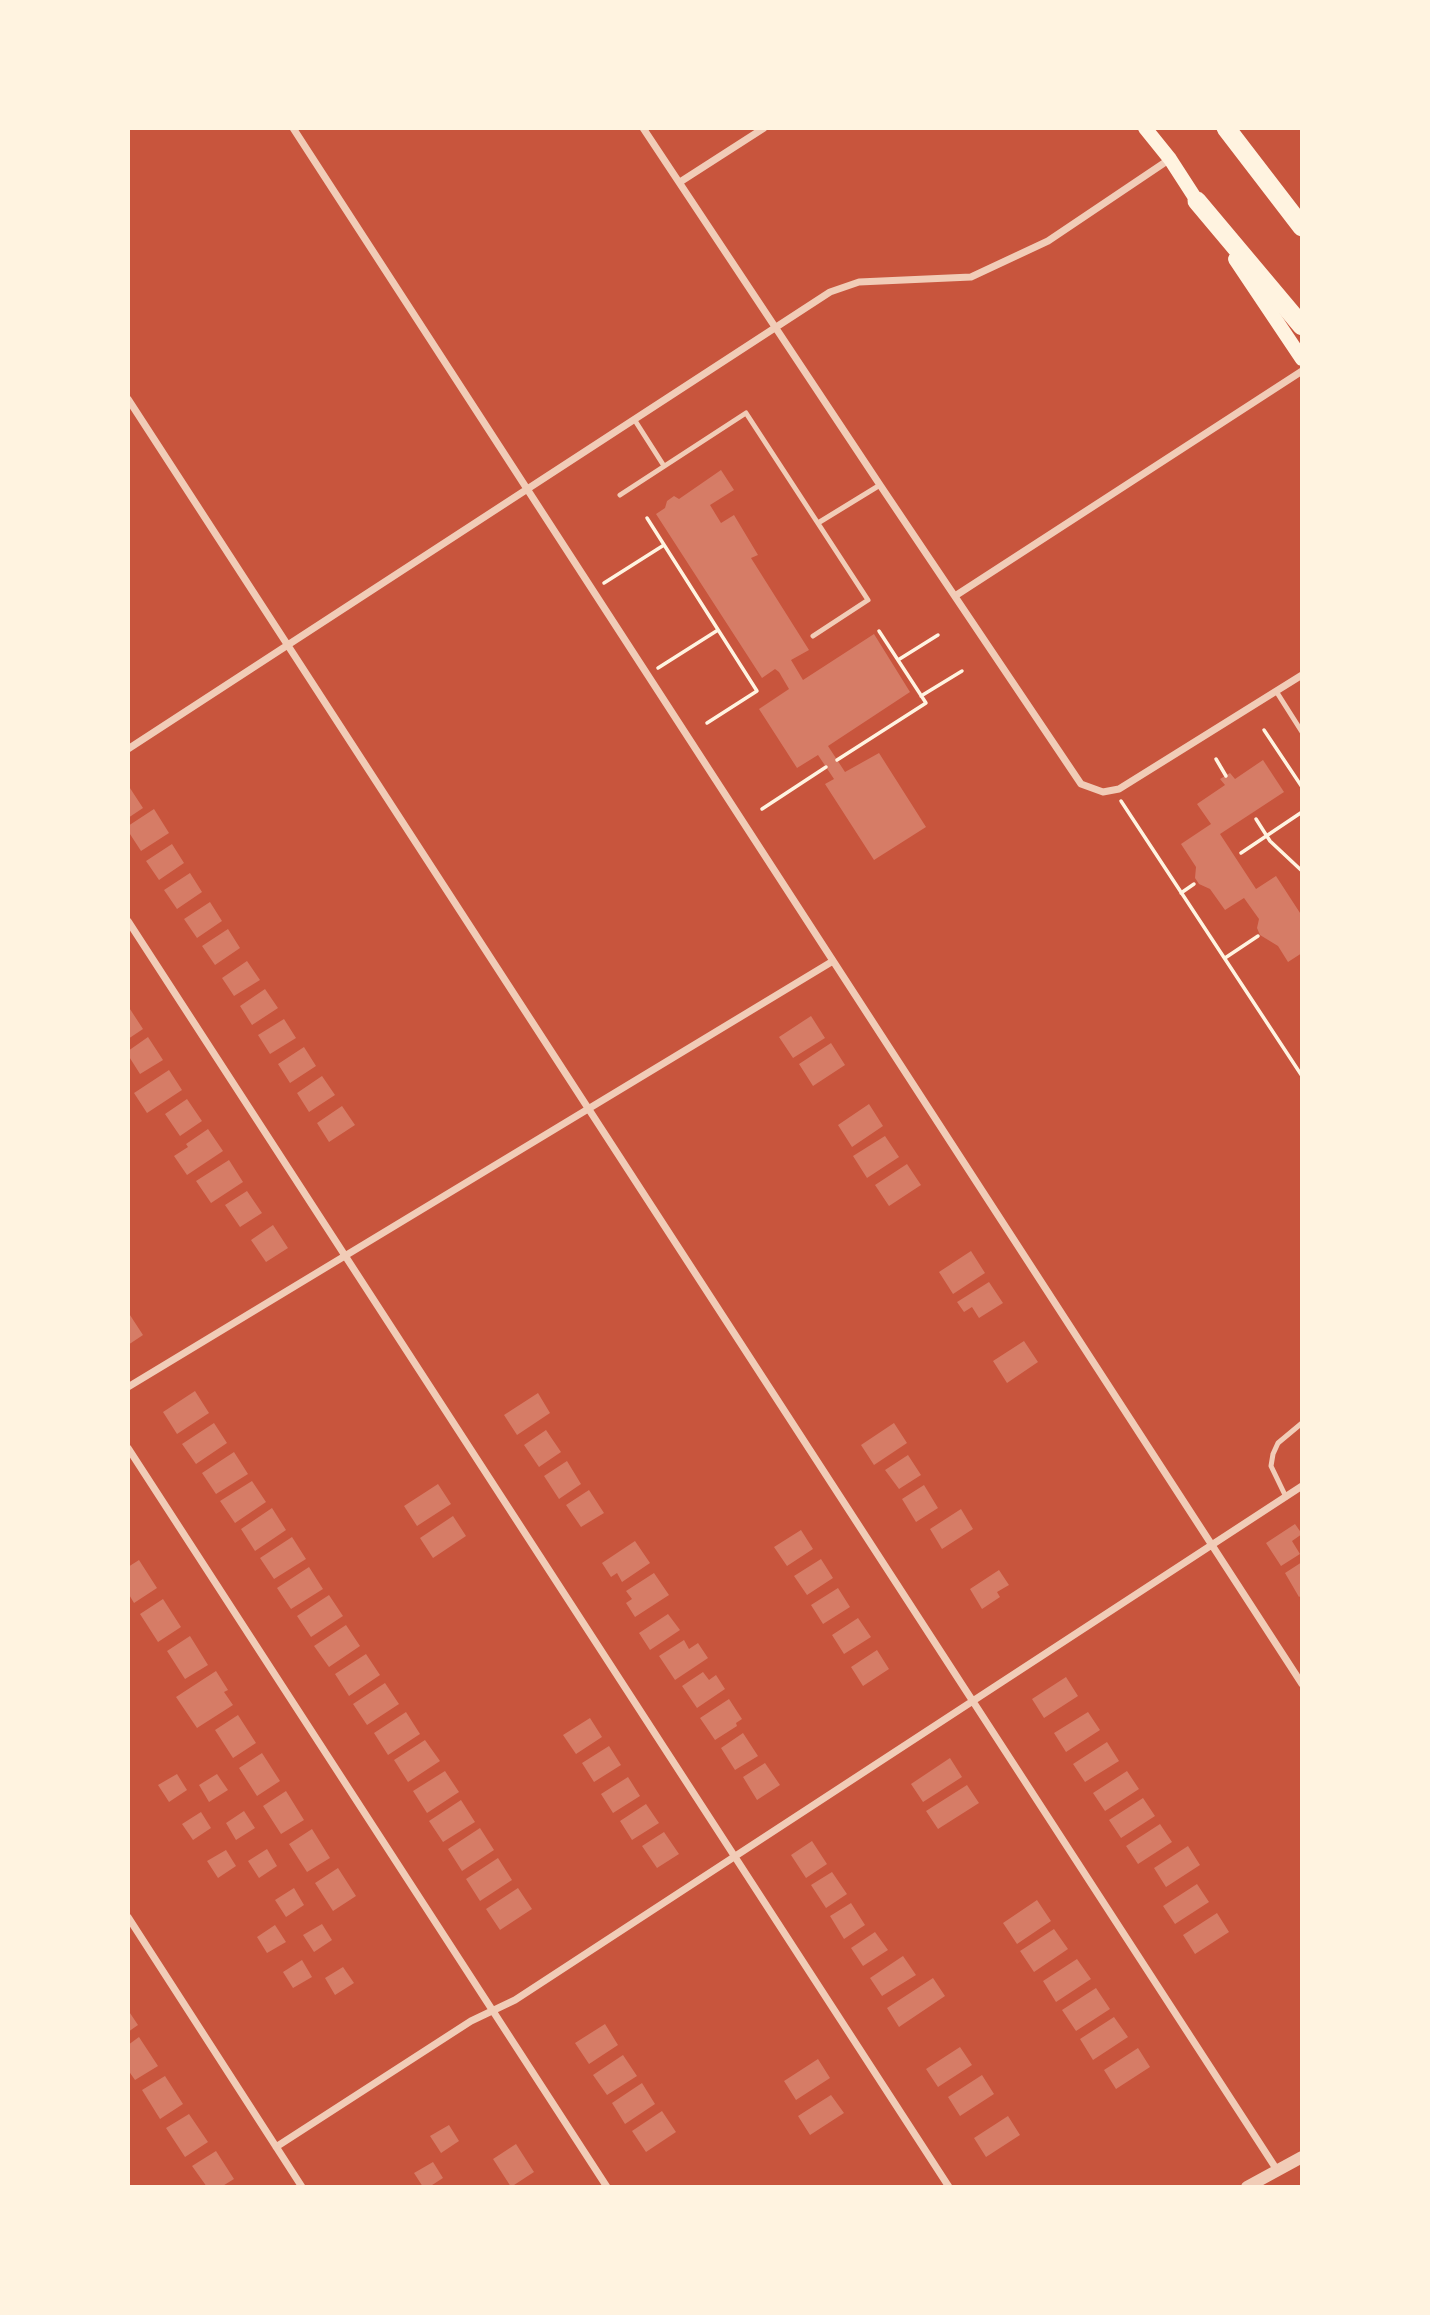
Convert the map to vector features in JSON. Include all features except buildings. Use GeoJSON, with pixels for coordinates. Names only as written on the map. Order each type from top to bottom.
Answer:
{"type":"FeatureCollection","features":[{"type":"Feature","properties":{"kind":"highway"},"geometry":{"type":"LineString","coordinates":[[1226,128],[1302,227]]}},
{"type":"Feature","properties":{"kind":"highway"},"geometry":{"type":"LineString","coordinates":[[1197,201],[1302,326]]}},
{"type":"Feature","properties":{"kind":"main road"},"geometry":{"type":"LineString","coordinates":[[1145,128],[1170,159],[1302,359]]}},
{"type":"Feature","properties":{"kind":"street"},"geometry":{"type":"LineString","coordinates":[[293,128],[1302,1684]]}},
{"type":"Feature","properties":{"kind":"street"},"geometry":{"type":"LineString","coordinates":[[643,128],[1077,778],[1088,788],[1103,792],[1119,789],[1302,675]]}},
{"type":"Feature","properties":{"kind":"street"},"geometry":{"type":"LineString","coordinates":[[680,183],[764,128]]}},
{"type":"Feature","properties":{"kind":"street"},"geometry":{"type":"LineString","coordinates":[[128,749],[830,292],[859,282],[971,278],[1048,241],[1170,159]]}},
{"type":"Feature","properties":{"kind":"street"},"geometry":{"type":"LineString","coordinates":[[955,596],[1302,371]]}},
{"type":"Feature","properties":{"kind":"street"},"geometry":{"type":"LineString","coordinates":[[128,399],[1277,2170]]}},
{"type":"Feature","properties":{"kind":"street"},"geometry":{"type":"LineString","coordinates":[[128,920],[949,2187]]}},
{"type":"Feature","properties":{"kind":"street"},"geometry":{"type":"LineString","coordinates":[[128,1387],[834,961]]}},
{"type":"Feature","properties":{"kind":"street"},"geometry":{"type":"LineString","coordinates":[[128,1448],[607,2187]]}},
{"type":"Feature","properties":{"kind":"street"},"geometry":{"type":"LineString","coordinates":[[276,2147],[492,2010],[515,2000],[1302,1486]]}},
{"type":"Feature","properties":{"kind":"street"},"geometry":{"type":"LineString","coordinates":[[128,1917],[302,2187]]}},
{"type":"Feature","properties":{"kind":"street"},"geometry":{"type":"LineString","coordinates":[[1247,2187],[1302,2157]]}},
{"type":"Feature","properties":{"kind":"lane"},"geometry":{"type":"LineString","coordinates":[[620,495],[746,412],[868,600],[813,636]]}},
{"type":"Feature","properties":{"kind":"lane"},"geometry":{"type":"LineString","coordinates":[[634,419],[664,466]]}},
{"type":"Feature","properties":{"kind":"lane"},"geometry":{"type":"LineString","coordinates":[[818,523],[880,485]]}},
{"type":"Feature","properties":{"kind":"lane"},"geometry":{"type":"LineString","coordinates":[[1276,691],[1302,732]]}},
{"type":"Feature","properties":{"kind":"lane"},"geometry":{"type":"LineString","coordinates":[[1286,1497],[1271,1466],[1273,1454],[1278,1443],[1302,1423]]}},
{"type":"Feature","properties":{"kind":"path"},"geometry":{"type":"LineString","coordinates":[[647,518],[757,691],[707,723]]}},
{"type":"Feature","properties":{"kind":"path"},"geometry":{"type":"LineString","coordinates":[[604,584],[664,545]]}},
{"type":"Feature","properties":{"kind":"path"},"geometry":{"type":"LineString","coordinates":[[658,669],[718,630]]}},
{"type":"Feature","properties":{"kind":"path"},"geometry":{"type":"LineString","coordinates":[[837,760],[926,703],[879,631]]}},
{"type":"Feature","properties":{"kind":"path"},"geometry":{"type":"LineString","coordinates":[[898,660],[938,635]]}},
{"type":"Feature","properties":{"kind":"path"},"geometry":{"type":"LineString","coordinates":[[921,696],[962,671]]}},
{"type":"Feature","properties":{"kind":"path"},"geometry":{"type":"LineString","coordinates":[[1264,730],[1302,787]]}},
{"type":"Feature","properties":{"kind":"path"},"geometry":{"type":"LineString","coordinates":[[1216,759],[1226,776]]}},
{"type":"Feature","properties":{"kind":"path"},"geometry":{"type":"LineString","coordinates":[[762,809],[826,767]]}},
{"type":"Feature","properties":{"kind":"path"},"geometry":{"type":"LineString","coordinates":[[1122,802],[1302,1076]]}},
{"type":"Feature","properties":{"kind":"path"},"geometry":{"type":"LineString","coordinates":[[1241,853],[1302,812]]}},
{"type":"Feature","properties":{"kind":"path"},"geometry":{"type":"LineString","coordinates":[[1256,819],[1266,836],[1302,871]]}},
{"type":"Feature","properties":{"kind":"path"},"geometry":{"type":"LineString","coordinates":[[1181,894],[1194,884]]}},
{"type":"Feature","properties":{"kind":"path"},"geometry":{"type":"LineString","coordinates":[[1224,958],[1258,936]]}}]}
